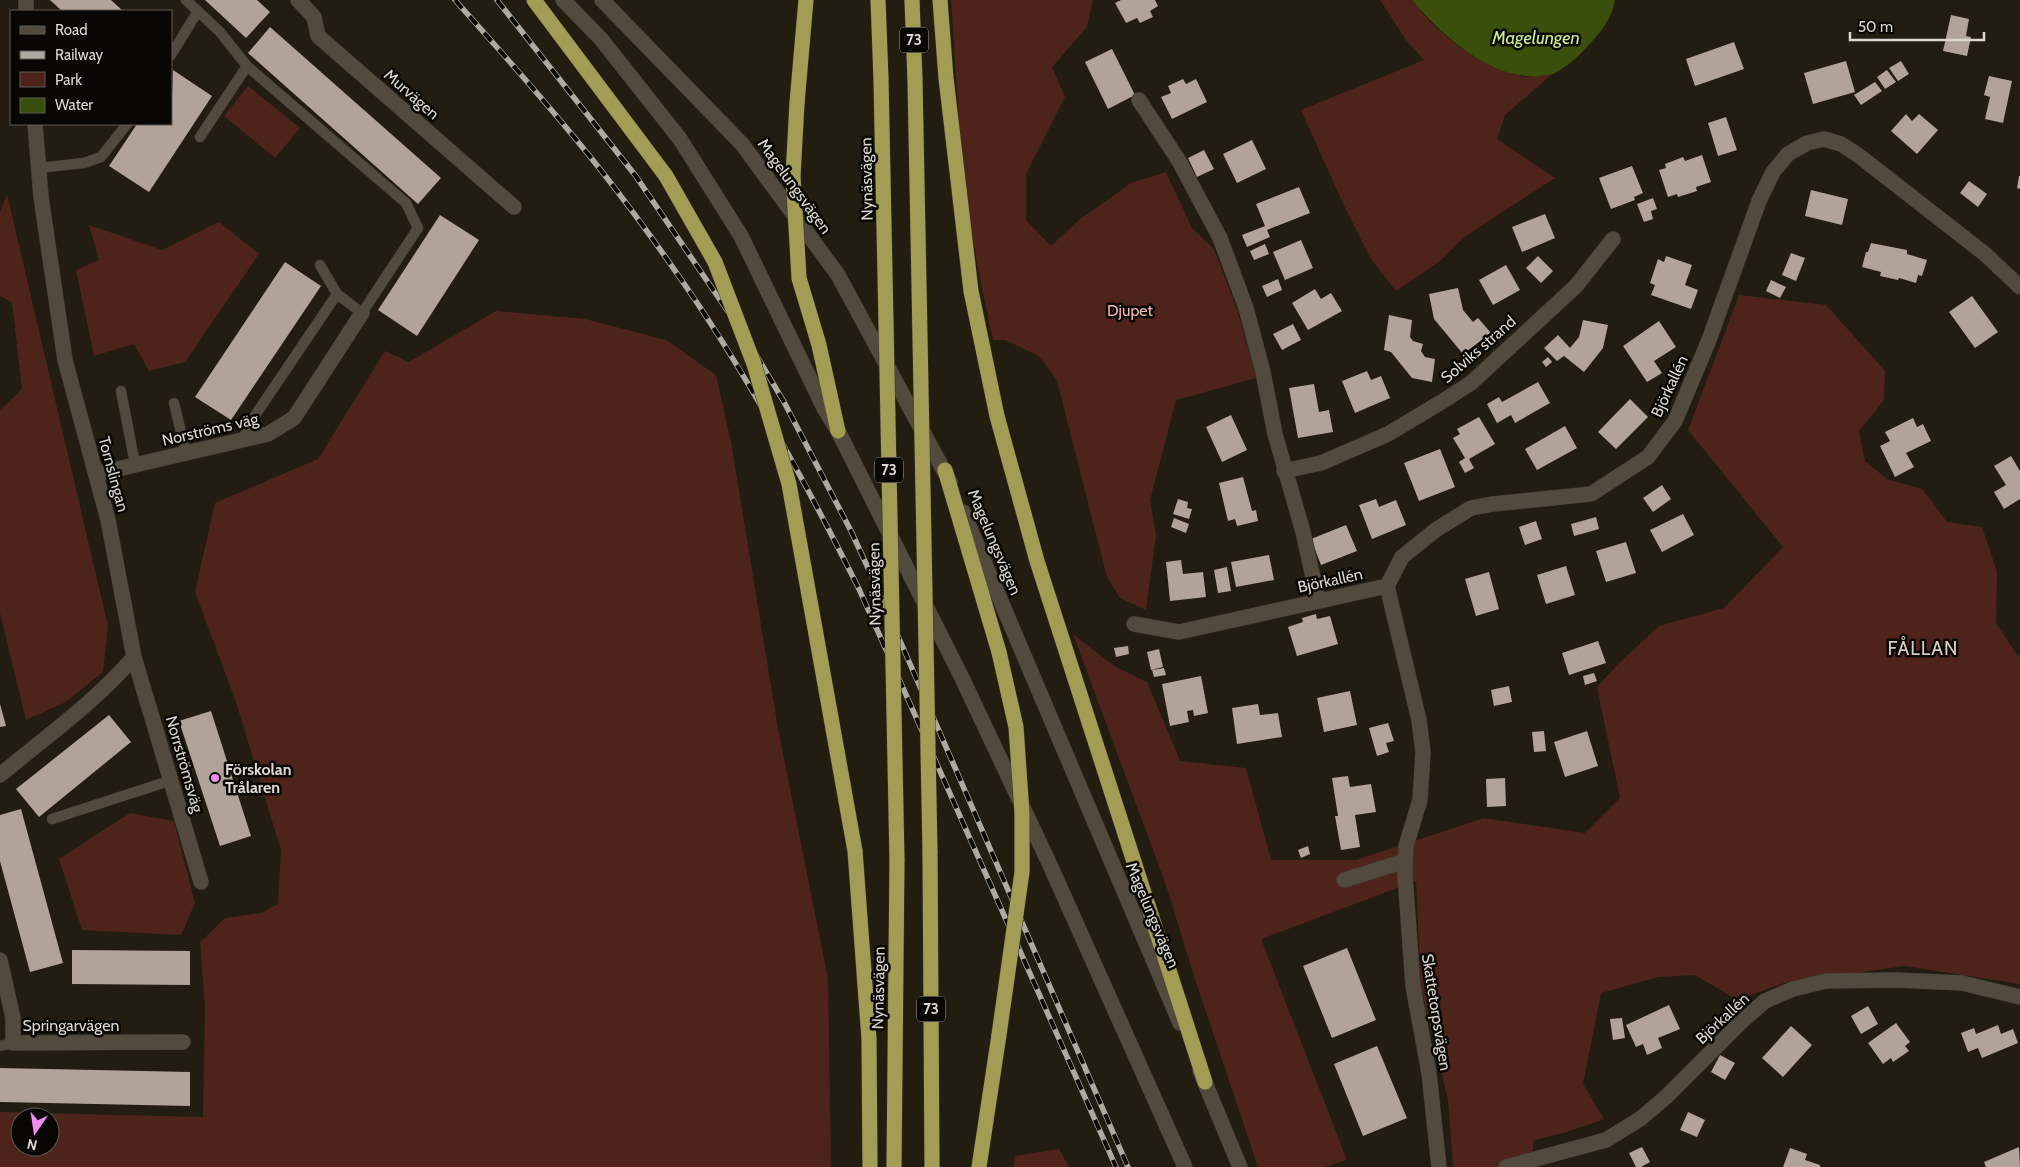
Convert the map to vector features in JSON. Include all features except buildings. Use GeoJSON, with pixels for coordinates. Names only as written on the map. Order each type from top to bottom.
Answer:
{"type":"FeatureCollection","features":[{"type":"Feature","properties":{"kind":"highway"},"geometry":{"type":"LineString","coordinates":[[534,0],[666,176],[715,262],[754,364],[789,484],[855,851],[869,1039],[870,1167]]}},
{"type":"Feature","properties":{"kind":"highway"},"geometry":{"type":"LineString","coordinates":[[806,0],[793,176],[799,278],[819,345],[838,432]]}},
{"type":"Feature","properties":{"kind":"highway","name":"Nynäsvägen"},"geometry":{"type":"LineString","coordinates":[[878,0],[882,79],[897,860],[894,1167]]}},
{"type":"Feature","properties":{"kind":"highway","name":"73"},"geometry":{"type":"LineString","coordinates":[[912,0],[930,851],[932,1167]]}},
{"type":"Feature","properties":{"kind":"highway"},"geometry":{"type":"LineString","coordinates":[[940,0],[946,78],[971,290],[997,416],[1037,561],[1205,1082]]}},
{"type":"Feature","properties":{"kind":"highway"},"geometry":{"type":"LineString","coordinates":[[944,470],[999,652],[1016,727],[1022,813],[1022,872],[1000,1035],[979,1167]]}},
{"type":"Feature","properties":{"kind":"street","name":"Murvägen"},"geometry":{"type":"LineString","coordinates":[[298,0],[314,17],[318,36],[514,207]]}},
{"type":"Feature","properties":{"kind":"street"},"geometry":{"type":"LineString","coordinates":[[563,0],[601,39],[680,139],[741,236],[824,408],[838,432],[962,678],[1050,865],[1185,1167]]}},
{"type":"Feature","properties":{"kind":"street","name":"Magelungsvägen"},"geometry":{"type":"LineString","coordinates":[[602,0],[742,144],[838,274],[944,470],[1240,1167]]}},
{"type":"Feature","properties":{"kind":"street"},"geometry":{"type":"LineString","coordinates":[[1139,100],[1180,161],[1220,238],[1246,308],[1284,471],[1303,532],[1318,600]]}},
{"type":"Feature","properties":{"kind":"street","name":"Tornslingan"},"geometry":{"type":"LineString","coordinates":[[35,125],[41,197],[65,360],[108,520],[134,656]]}},
{"type":"Feature","properties":{"kind":"street","name":"Björkallén"},"geometry":{"type":"LineString","coordinates":[[1134,624],[1179,632],[1387,586],[1402,557],[1437,528],[1471,508],[1591,494],[1648,457],[1675,421],[1709,340],[1759,201],[1772,172],[1788,154],[1807,143],[1824,139],[1841,144],[1858,155],[1985,254],[2020,287]]}},
{"type":"Feature","properties":{"kind":"street","name":"Solviks strand"},"geometry":{"type":"LineString","coordinates":[[1284,471],[1321,463],[1388,434],[1444,401],[1470,383],[1576,286],[1613,239]]}},
{"type":"Feature","properties":{"kind":"street","name":"Norströms väg"},"geometry":{"type":"LineString","coordinates":[[96,474],[268,434],[294,418],[362,313]]}},
{"type":"Feature","properties":{"kind":"street","name":"Skattetorpsvägen"},"geometry":{"type":"LineString","coordinates":[[1387,586],[1419,720],[1424,752],[1420,800],[1406,846],[1405,861],[1413,986],[1429,1073],[1439,1167]]}},
{"type":"Feature","properties":{"kind":"street"},"geometry":{"type":"LineString","coordinates":[[0,776],[73,716],[119,673],[134,656]]}},
{"type":"Feature","properties":{"kind":"street","name":"Norrströmsväg"},"geometry":{"type":"LineString","coordinates":[[134,656],[201,882]]}},
{"type":"Feature","properties":{"kind":"street"},"geometry":{"type":"LineString","coordinates":[[1344,880],[1405,861]]}},
{"type":"Feature","properties":{"kind":"street","name":"Springarvägen"},"geometry":{"type":"LineString","coordinates":[[0,960],[13,1018],[7,1045],[183,1042]]}},
{"type":"Feature","properties":{"kind":"street","name":"Björkallén"},"geometry":{"type":"LineString","coordinates":[[1506,1167],[1606,1140],[1640,1119],[1667,1096],[1741,1022],[1766,1001],[1794,989],[1826,981],[1896,980],[1962,983],[2020,997]]}},
{"type":"Feature","properties":{"kind":"lane"},"geometry":{"type":"LineString","coordinates":[[186,0],[220,32],[246,66],[406,203],[418,228],[362,313],[337,294],[320,265]]}},
{"type":"Feature","properties":{"kind":"lane"},"geometry":{"type":"LineString","coordinates":[[172,54],[198,11]]}},
{"type":"Feature","properties":{"kind":"lane"},"geometry":{"type":"LineString","coordinates":[[200,137],[246,66]]}},
{"type":"Feature","properties":{"kind":"lane"},"geometry":{"type":"LineString","coordinates":[[39,168],[84,163],[101,157],[126,125]]}},
{"type":"Feature","properties":{"kind":"lane"},"geometry":{"type":"LineString","coordinates":[[241,441],[256,414],[337,294]]}},
{"type":"Feature","properties":{"kind":"lane"},"geometry":{"type":"LineString","coordinates":[[121,391],[135,464]]}},
{"type":"Feature","properties":{"kind":"lane"},"geometry":{"type":"LineString","coordinates":[[174,404],[186,453]]}},
{"type":"Feature","properties":{"kind":"lane"},"geometry":{"type":"LineString","coordinates":[[52,819],[172,780]]}},
{"type":"Feature","properties":{"kind":"green space","name":"Djupet"},"geometry":{"type":"Polygon","coordinates":[[[951,0],[1093,0],[1087,27],[1052,67],[1065,97],[1026,174],[1026,220],[1051,246],[1079,220],[1131,183],[1166,172],[1192,228],[1214,249],[1238,312],[1256,378],[1176,400],[1150,500],[1156,535],[1146,610],[1120,598],[1107,577],[1057,381],[1039,356],[1005,340],[993,340],[977,265],[961,154],[951,0]]]}},
{"type":"Feature","properties":{"kind":"green space"},"geometry":{"type":"Polygon","coordinates":[[[1380,0],[1412,0],[1429,21],[1459,47],[1487,64],[1524,77],[1552,74],[1505,115],[1497,139],[1555,178],[1464,237],[1441,260],[1396,291],[1371,259],[1341,199],[1301,110],[1424,60],[1406,40],[1380,0]]]}},
{"type":"Feature","properties":{"kind":"green space"},"geometry":{"type":"Polygon","coordinates":[[[248,86],[300,128],[275,158],[224,116],[248,86]]]}},
{"type":"Feature","properties":{"kind":"green space"},"geometry":{"type":"Polygon","coordinates":[[[7,194],[108,626],[103,672],[66,702],[26,720],[0,613],[0,410],[22,389],[12,302],[0,296],[0,212],[7,194]]]}},
{"type":"Feature","properties":{"kind":"green space"},"geometry":{"type":"Polygon","coordinates":[[[219,222],[259,254],[185,362],[149,371],[134,344],[94,356],[76,270],[99,260],[89,225],[162,250],[219,222]]]}},
{"type":"Feature","properties":{"kind":"green space"},"geometry":{"type":"Polygon","coordinates":[[[1739,295],[1826,305],[1885,371],[1884,400],[1859,431],[1865,461],[1887,479],[1922,489],[1947,522],[1982,527],[1997,572],[1996,623],[2020,657],[2020,984],[1905,966],[1784,983],[1737,1000],[1695,975],[1658,977],[1601,993],[1583,1084],[1604,1119],[1567,1132],[1534,1140],[1531,1167],[1453,1167],[1448,1100],[1421,987],[1416,881],[1261,939],[1347,1160],[1324,1167],[1258,1167],[1194,976],[1166,885],[1073,634],[1114,666],[1147,682],[1180,761],[1246,768],[1271,860],[1356,860],[1484,818],[1585,833],[1620,798],[1597,687],[1619,663],[1659,626],[1724,608],[1783,547],[1688,430],[1739,295]]]}},
{"type":"Feature","properties":{"kind":"green space"},"geometry":{"type":"Polygon","coordinates":[[[496,311],[585,319],[666,340],[716,375],[731,442],[778,729],[828,979],[831,1167],[0,1167],[0,1112],[10,1112],[10,1157],[60,1157],[60,1113],[203,1117],[205,1008],[200,942],[225,918],[261,913],[278,904],[281,850],[236,702],[195,592],[215,503],[318,459],[385,351],[409,362],[496,311]]]}},
{"type":"Feature","properties":{"kind":"green space"},"geometry":{"type":"Polygon","coordinates":[[[130,813],[174,821],[195,903],[181,935],[82,930],[59,859],[130,813]]]}},
{"type":"Feature","properties":{"kind":"green space"},"geometry":{"type":"Polygon","coordinates":[[[1059,1149],[1069,1167],[1013,1167],[1015,1156],[1059,1149]]]}},
{"type":"Feature","properties":{"kind":"water","name":"Magelungen"},"geometry":{"type":"Polygon","coordinates":[[[1412,0],[1615,0],[1611,14],[1604,26],[1582,52],[1557,72],[1538,76],[1520,75],[1502,70],[1468,52],[1451,40],[1412,0]]]}},
{"type":"Feature","properties":{"kind":"railway"},"geometry":{"type":"LineString","coordinates":[[455,0],[555,114],[630,208],[711,323],[778,435],[859,589],[1116,1167]]}},
{"type":"Feature","properties":{"kind":"railway"},"geometry":{"type":"LineString","coordinates":[[497,0],[635,175],[746,338],[784,402],[851,531],[875,583],[1128,1167]]}},
{"type":"Feature","properties":{"kind":"place","name":"Förskolan Trålaren"},"geometry":{"type":"Point","coordinates":[215,778]}},
{"type":"Feature","properties":{"kind":"district","name":"FÅLLAN"},"geometry":{"type":"Point","coordinates":[1923,648]}}]}
